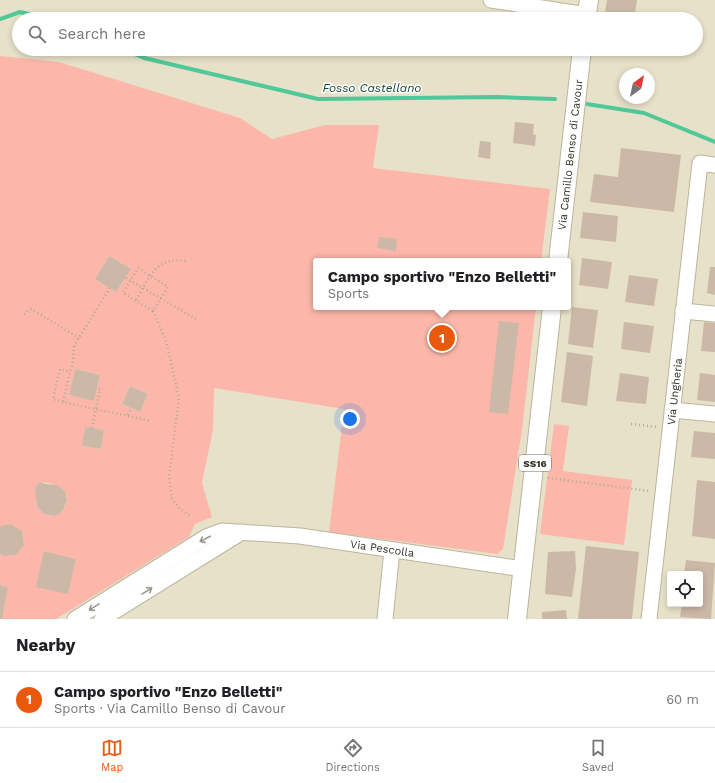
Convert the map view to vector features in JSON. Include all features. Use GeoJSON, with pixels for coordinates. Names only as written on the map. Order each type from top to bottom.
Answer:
{"type":"FeatureCollection","features":[{"type":"Feature","properties":{"kind":"main road","name":"Via Camillo Benso di Cavour"},"geometry":{"type":"LineString","coordinates":[[558,258],[581,56]]}},
{"type":"Feature","properties":{"kind":"main road","name":"SS16"},"geometry":{"type":"LineString","coordinates":[[517,619],[552,310]]}},
{"type":"Feature","properties":{"kind":"street"},"geometry":{"type":"LineString","coordinates":[[492,0],[587,11]]}},
{"type":"Feature","properties":{"kind":"street","name":"Via Ungheria"},"geometry":{"type":"LineString","coordinates":[[649,619],[684,311],[708,164]]}},
{"type":"Feature","properties":{"kind":"street"},"geometry":{"type":"LineString","coordinates":[[684,311],[715,314]]}},
{"type":"Feature","properties":{"kind":"street"},"geometry":{"type":"LineString","coordinates":[[672,410],[715,414]]}},
{"type":"Feature","properties":{"kind":"street","name":"Via Pescolla"},"geometry":{"type":"LineString","coordinates":[[75,619],[206,537],[222,531],[300,536],[523,569]]}},
{"type":"Feature","properties":{"kind":"street"},"geometry":{"type":"LineString","coordinates":[[102,619],[242,532]]}},
{"type":"Feature","properties":{"kind":"street"},"geometry":{"type":"LineString","coordinates":[[385,619],[392,550]]}},
{"type":"Feature","properties":{"kind":"path"},"geometry":{"type":"LineString","coordinates":[[136,300],[150,276],[159,265],[176,259],[188,261]]}},
{"type":"Feature","properties":{"kind":"path"},"geometry":{"type":"LineString","coordinates":[[153,312],[168,287],[138,268],[123,293],[153,312],[166,341],[179,398],[169,477],[172,499],[179,508],[191,517]]}},
{"type":"Feature","properties":{"kind":"path"},"geometry":{"type":"LineString","coordinates":[[126,278],[196,319]]}},
{"type":"Feature","properties":{"kind":"path"},"geometry":{"type":"LineString","coordinates":[[63,402],[73,363],[73,350],[110,288]]}},
{"type":"Feature","properties":{"kind":"path"},"geometry":{"type":"LineString","coordinates":[[24,314],[31,309],[79,338]]}},
{"type":"Feature","properties":{"kind":"path"},"geometry":{"type":"LineString","coordinates":[[70,372],[60,370],[53,399],[151,420]]}},
{"type":"Feature","properties":{"kind":"path"},"geometry":{"type":"LineString","coordinates":[[92,428],[100,389],[97,388]]}},
{"type":"Feature","properties":{"kind":"path"},"geometry":{"type":"LineString","coordinates":[[128,415],[132,408]]}},
{"type":"Feature","properties":{"kind":"path"},"geometry":{"type":"LineString","coordinates":[[631,424],[670,428]]}},
{"type":"Feature","properties":{"kind":"path"},"geometry":{"type":"LineString","coordinates":[[533,476],[663,493]]}},
{"type":"Feature","properties":{"kind":"shaded area"},"geometry":{"type":"Polygon","coordinates":[[[0,56],[59,62],[240,118],[272,139],[325,125],[379,125],[373,168],[550,189],[541,258],[313,258],[313,310],[536,310],[522,430],[503,549],[497,554],[329,532],[344,409],[214,388],[213,429],[202,483],[212,517],[195,524],[189,537],[56,619],[2,619],[8,587],[0,585],[0,554],[4,556],[16,555],[24,544],[22,531],[11,524],[0,526],[0,56]],[[109,256],[95,279],[116,292],[131,269],[109,256]],[[75,369],[69,395],[94,401],[100,375],[75,369]],[[130,386],[122,404],[140,412],[148,394],[130,386]],[[85,427],[82,446],[101,449],[104,430],[85,427]],[[40,482],[35,487],[37,507],[45,514],[54,515],[61,512],[66,506],[67,499],[64,491],[55,485],[40,482]],[[44,551],[68,594],[76,559],[44,551]]]}},
{"type":"Feature","properties":{"kind":"shaded area"},"geometry":{"type":"Polygon","coordinates":[[[554,424],[569,426],[563,471],[632,480],[624,545],[540,534],[554,424]]]}},
{"type":"Feature","properties":{"kind":"building"},"geometry":{"type":"Polygon","coordinates":[[[607,0],[637,0],[635,12],[605,12],[607,0]]]}},
{"type":"Feature","properties":{"kind":"building"},"geometry":{"type":"Polygon","coordinates":[[[515,122],[534,124],[533,134],[536,135],[535,146],[513,143],[515,122]]]}},
{"type":"Feature","properties":{"kind":"building"},"geometry":{"type":"Polygon","coordinates":[[[480,141],[491,142],[490,159],[478,157],[480,141]]]}},
{"type":"Feature","properties":{"kind":"building"},"geometry":{"type":"Polygon","coordinates":[[[621,148],[681,155],[674,212],[590,202],[594,174],[618,177],[621,148]]]}},
{"type":"Feature","properties":{"kind":"building"},"geometry":{"type":"Polygon","coordinates":[[[583,212],[618,216],[616,242],[580,238],[583,212]]]}},
{"type":"Feature","properties":{"kind":"building"},"geometry":{"type":"Polygon","coordinates":[[[379,237],[397,239],[396,251],[377,248],[379,237]]]}},
{"type":"Feature","properties":{"kind":"building"},"geometry":{"type":"Polygon","coordinates":[[[109,256],[131,269],[116,292],[95,279],[109,256]]]}},
{"type":"Feature","properties":{"kind":"building"},"geometry":{"type":"Polygon","coordinates":[[[582,258],[612,262],[608,289],[579,285],[582,258]]]}},
{"type":"Feature","properties":{"kind":"building"},"geometry":{"type":"Polygon","coordinates":[[[710,267],[715,267],[715,295],[707,293],[710,267]]]}},
{"type":"Feature","properties":{"kind":"building"},"geometry":{"type":"Polygon","coordinates":[[[629,275],[658,279],[654,306],[625,302],[629,275]]]}},
{"type":"Feature","properties":{"kind":"building"},"geometry":{"type":"Polygon","coordinates":[[[572,307],[598,310],[593,348],[568,344],[572,307]]]}},
{"type":"Feature","properties":{"kind":"building"},"geometry":{"type":"Polygon","coordinates":[[[499,321],[519,323],[508,414],[489,412],[499,321]]]}},
{"type":"Feature","properties":{"kind":"building"},"geometry":{"type":"Polygon","coordinates":[[[624,322],[654,326],[650,353],[621,349],[624,322]]]}},
{"type":"Feature","properties":{"kind":"building"},"geometry":{"type":"Polygon","coordinates":[[[704,322],[715,323],[715,352],[701,351],[704,322]]]}},
{"type":"Feature","properties":{"kind":"building"},"geometry":{"type":"Polygon","coordinates":[[[567,352],[593,356],[587,406],[561,402],[567,352]]]}},
{"type":"Feature","properties":{"kind":"building"},"geometry":{"type":"Polygon","coordinates":[[[75,369],[100,375],[94,401],[69,395],[75,369]]]}},
{"type":"Feature","properties":{"kind":"building"},"geometry":{"type":"Polygon","coordinates":[[[620,373],[649,377],[646,404],[616,401],[620,373]]]}},
{"type":"Feature","properties":{"kind":"building"},"geometry":{"type":"Polygon","coordinates":[[[700,373],[715,375],[715,402],[697,400],[700,373]]]}},
{"type":"Feature","properties":{"kind":"building"},"geometry":{"type":"Polygon","coordinates":[[[130,386],[148,394],[140,412],[122,404],[130,386]]]}},
{"type":"Feature","properties":{"kind":"building"},"geometry":{"type":"Polygon","coordinates":[[[85,427],[104,430],[101,449],[82,446],[85,427]]]}},
{"type":"Feature","properties":{"kind":"building"},"geometry":{"type":"Polygon","coordinates":[[[694,431],[715,433],[715,459],[691,457],[694,431]]]}},
{"type":"Feature","properties":{"kind":"building"},"geometry":{"type":"Polygon","coordinates":[[[697,480],[715,482],[715,539],[692,536],[697,480]]]}},
{"type":"Feature","properties":{"kind":"building"},"geometry":{"type":"Polygon","coordinates":[[[40,482],[57,485],[65,491],[67,501],[63,510],[59,514],[54,516],[44,514],[37,507],[35,487],[40,482]]]}},
{"type":"Feature","properties":{"kind":"building"},"geometry":{"type":"Polygon","coordinates":[[[11,524],[22,531],[24,545],[16,555],[4,556],[0,554],[0,526],[11,524]]]}},
{"type":"Feature","properties":{"kind":"building"},"geometry":{"type":"Polygon","coordinates":[[[586,546],[639,552],[632,619],[578,619],[586,546]]]}},
{"type":"Feature","properties":{"kind":"building"},"geometry":{"type":"Polygon","coordinates":[[[44,551],[76,559],[68,594],[36,587],[44,551]]]}},
{"type":"Feature","properties":{"kind":"building"},"geometry":{"type":"Polygon","coordinates":[[[575,551],[576,569],[572,597],[545,594],[548,552],[575,551]]]}},
{"type":"Feature","properties":{"kind":"building"},"geometry":{"type":"Polygon","coordinates":[[[686,560],[715,563],[711,619],[680,617],[682,607],[703,607],[703,571],[684,571],[686,560]]]}},
{"type":"Feature","properties":{"kind":"building"},"geometry":{"type":"Polygon","coordinates":[[[0,585],[8,587],[2,619],[0,619],[0,585]]]}},
{"type":"Feature","properties":{"kind":"building"},"geometry":{"type":"Polygon","coordinates":[[[566,610],[567,619],[542,619],[542,612],[566,610]]]}},
{"type":"Feature","properties":{"kind":"waterway","name":"Fosso Castellano"},"geometry":{"type":"LineString","coordinates":[[0,19],[12,15]]}},
{"type":"Feature","properties":{"kind":"waterway","name":"Fosso Castellano"},"geometry":{"type":"LineString","coordinates":[[139,56],[318,99],[497,97],[555,99]]}},
{"type":"Feature","properties":{"kind":"waterway","name":"Fosso Castellano"},"geometry":{"type":"LineString","coordinates":[[587,104],[644,113],[715,142]]}},
{"type":"Feature","properties":{"kind":"place","name":"Campo sportivo \"Enzo Belletti\""},"geometry":{"type":"Point","coordinates":[442,338]}}]}
